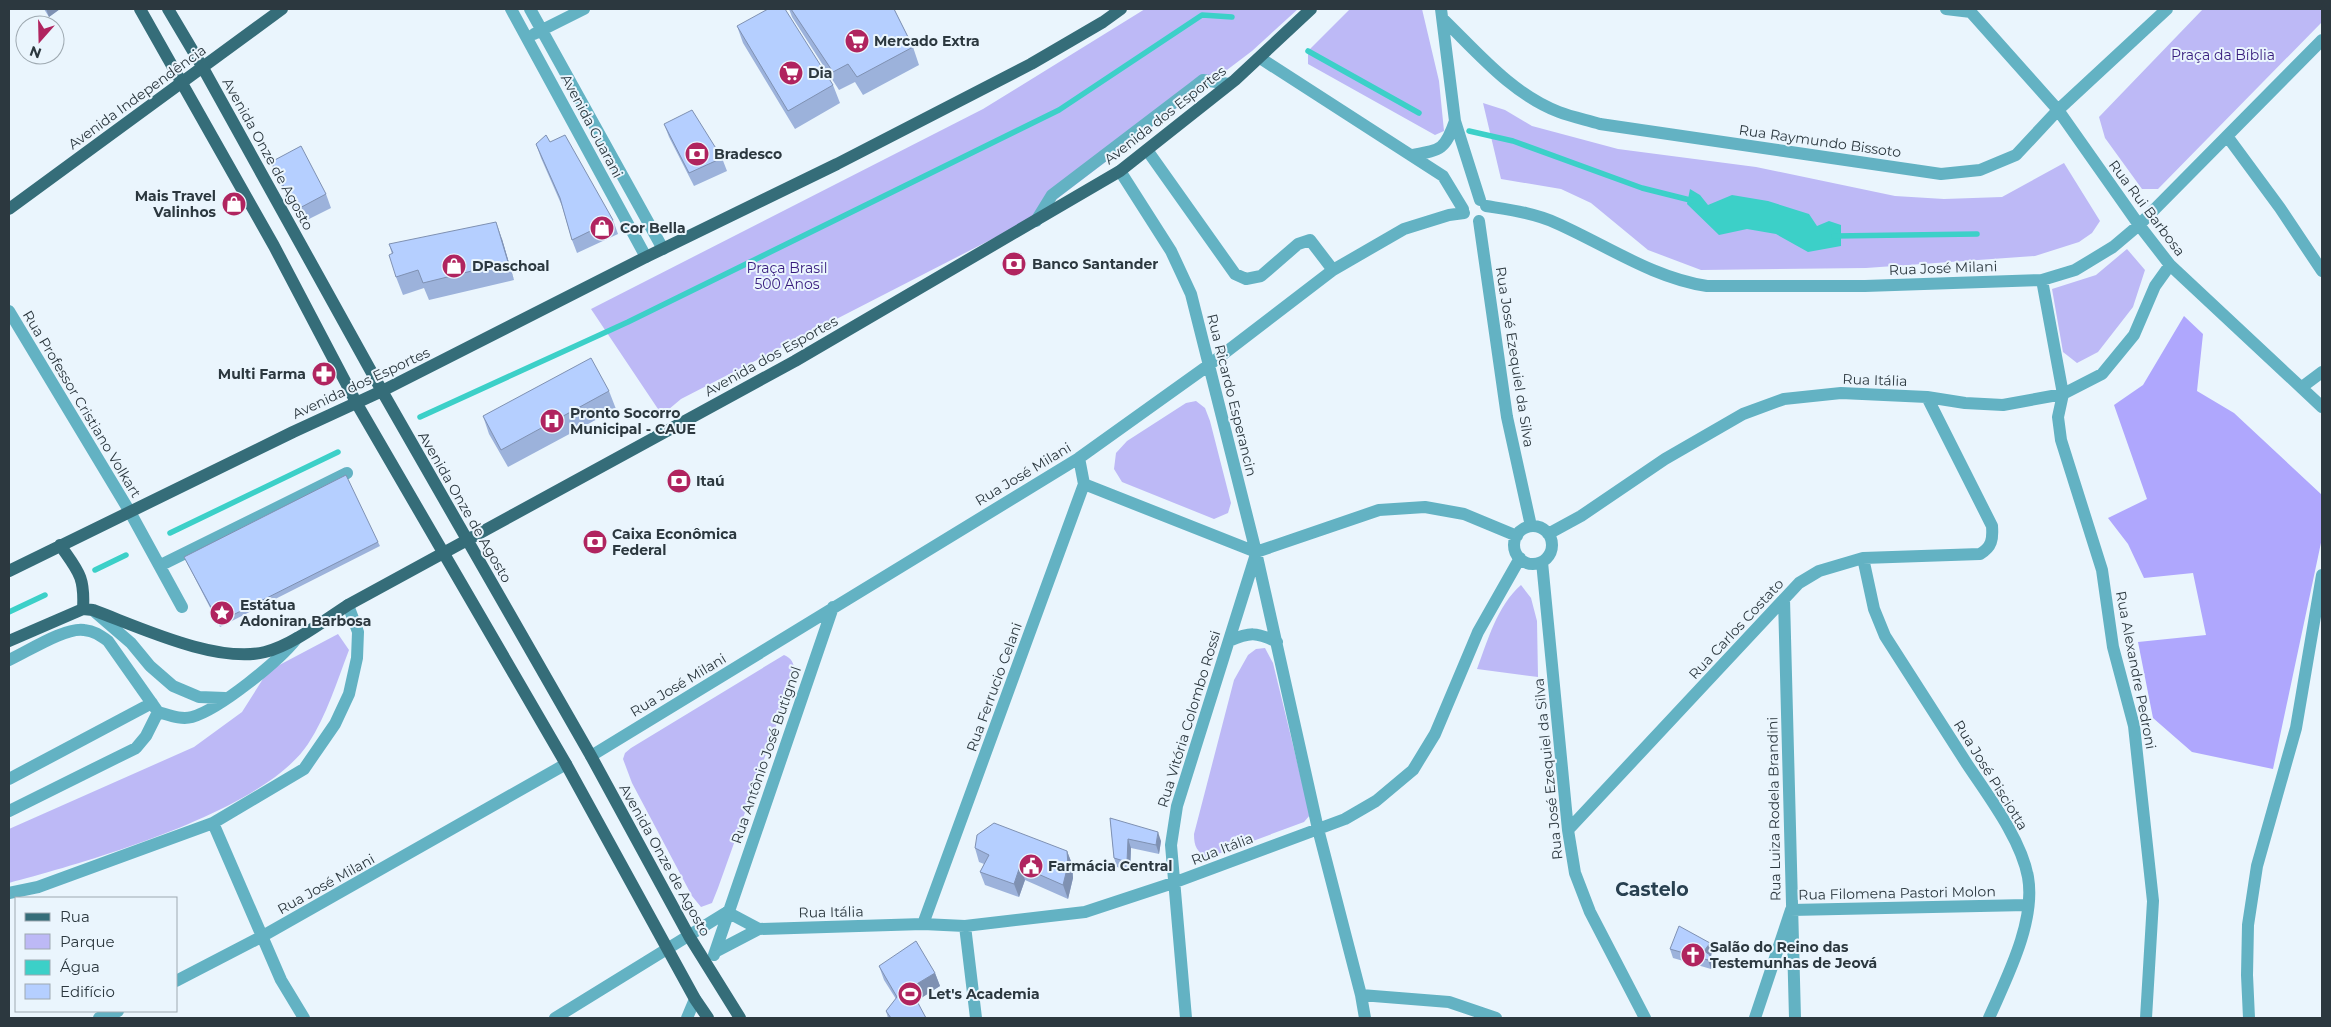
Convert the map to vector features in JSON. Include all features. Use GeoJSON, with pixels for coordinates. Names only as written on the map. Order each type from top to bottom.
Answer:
{"type":"FeatureCollection","features":[{"type":"Feature","properties":{"kind":"main road"},"geometry":{"type":"LineString","coordinates":[[140,9],[274,246],[357,404],[445,552],[566,764],[667,949],[708,1018]]}},
{"type":"Feature","properties":{"kind":"main road","name":"Avenida Onze de Agosto"},"geometry":{"type":"LineString","coordinates":[[168,9],[203,68],[382,391],[591,756],[689,936],[740,1018]]}},
{"type":"Feature","properties":{"kind":"main road","name":"Avenida Independência"},"geometry":{"type":"LineString","coordinates":[[9,209],[282,9]]}},
{"type":"Feature","properties":{"kind":"main road","name":"Avenida dos Esportes"},"geometry":{"type":"LineString","coordinates":[[9,571],[293,432],[357,404],[646,257],[837,164],[1031,64],[1103,22],[1121,9]]}},
{"type":"Feature","properties":{"kind":"main road","name":"Avenida dos Esportes"},"geometry":{"type":"LineString","coordinates":[[88,610],[216,652],[240,654],[266,652],[298,638],[348,605],[795,361],[1120,171],[1260,58],[1311,9]]}},
{"type":"Feature","properties":{"kind":"main road"},"geometry":{"type":"LineString","coordinates":[[9,641],[88,610],[84,586],[79,572],[60,545]]}},
{"type":"Feature","properties":{"kind":"street","name":"Avenida Guarani"},"geometry":{"type":"LineString","coordinates":[[511,9],[646,257]]}},
{"type":"Feature","properties":{"kind":"street","name":"Avenida Guarani"},"geometry":{"type":"LineString","coordinates":[[530,9],[664,249]]}},
{"type":"Feature","properties":{"kind":"street"},"geometry":{"type":"LineString","coordinates":[[527,37],[584,9]]}},
{"type":"Feature","properties":{"kind":"street"},"geometry":{"type":"LineString","coordinates":[[1946,9],[1969,11]]}},
{"type":"Feature","properties":{"kind":"street","name":"Rua Raymundo Bissoto"},"geometry":{"type":"LineString","coordinates":[[1442,14],[1490,66],[1520,90],[1559,112],[1600,124],[1941,174],[1980,170],[2016,155],[2058,110],[2167,9]]}},
{"type":"Feature","properties":{"kind":"street","name":"Rua Rui Barbosa"},"geometry":{"type":"LineString","coordinates":[[1969,11],[2058,110],[2139,225],[2170,265],[2322,407]]}},
{"type":"Feature","properties":{"kind":"street"},"geometry":{"type":"LineString","coordinates":[[1260,58],[1443,176],[1468,219],[1479,221],[1484,216],[1483,203],[1455,121],[1442,14]]}},
{"type":"Feature","properties":{"kind":"street","name":"Rua José Milani"},"geometry":{"type":"LineString","coordinates":[[1483,203],[1527,213],[1555,222],[1684,283],[1707,286],[1865,286],[2042,280],[2075,270],[2113,247],[2139,225],[2322,40]]}},
{"type":"Feature","properties":{"kind":"street"},"geometry":{"type":"LineString","coordinates":[[1036,221],[1052,195],[1203,80],[1229,84]]}},
{"type":"Feature","properties":{"kind":"street"},"geometry":{"type":"LineString","coordinates":[[1412,155],[1436,151],[1445,146],[1455,121]]}},
{"type":"Feature","properties":{"kind":"street"},"geometry":{"type":"LineString","coordinates":[[2227,136],[2280,208],[2322,272]]}},
{"type":"Feature","properties":{"kind":"street"},"geometry":{"type":"LineString","coordinates":[[1147,150],[1235,274],[1246,279],[1260,276],[1298,244],[1310,240],[1333,270]]}},
{"type":"Feature","properties":{"kind":"street","name":"Rua Ricardo Esperancin"},"geometry":{"type":"LineString","coordinates":[[1120,171],[1171,252],[1187,286],[1256,552],[1318,829],[1361,995],[1365,1018]]}},
{"type":"Feature","properties":{"kind":"street"},"geometry":{"type":"LineString","coordinates":[[1463,211],[1470,200],[1483,203]]}},
{"type":"Feature","properties":{"kind":"street","name":"Rua José Milani"},"geometry":{"type":"LineString","coordinates":[[591,756],[1079,458],[1209,365],[1333,270],[1404,228],[1463,211]]}},
{"type":"Feature","properties":{"kind":"street","name":"Rua José Ezequiel da Silva"},"geometry":{"type":"LineString","coordinates":[[1479,221],[1507,417],[1531,526]]}},
{"type":"Feature","properties":{"kind":"street","name":"Rua Itália"},"geometry":{"type":"LineString","coordinates":[[1548,534],[1581,516],[1665,459],[1743,414],[1784,399],[1841,393],[1927,397],[1965,403],[2002,405],[2063,394],[2102,374],[2113,361],[2134,335],[2155,286],[2170,265]]}},
{"type":"Feature","properties":{"kind":"street"},"geometry":{"type":"LineString","coordinates":[[2042,280],[2063,394]]}},
{"type":"Feature","properties":{"kind":"street","name":"Rua Professor Cristiano Volkart"},"geometry":{"type":"LineString","coordinates":[[9,311],[161,565],[182,607]]}},
{"type":"Feature","properties":{"kind":"street"},"geometry":{"type":"LineString","coordinates":[[2302,387],[2322,372]]}},
{"type":"Feature","properties":{"kind":"street","name":"Rua Alexandre Pedroni"},"geometry":{"type":"LineString","coordinates":[[2063,394],[2058,417],[2061,440],[2102,570],[2113,647],[2134,726],[2153,901],[2146,1018]]}},
{"type":"Feature","properties":{"kind":"street","name":"Rua Carlos Costato"},"geometry":{"type":"LineString","coordinates":[[1568,830],[1799,583],[1819,571],[1863,558],[1980,554],[1989,549],[1993,538],[1992,526],[1927,397]]}},
{"type":"Feature","properties":{"kind":"street"},"geometry":{"type":"LineString","coordinates":[[1079,458],[1084,484],[1256,552],[1379,510],[1388,509],[1425,507],[1464,514],[1516,536]]}},
{"type":"Feature","properties":{"kind":"street"},"geometry":{"type":"LineString","coordinates":[[161,565],[346,473]]}},
{"type":"Feature","properties":{"kind":"street","name":"Rua Ferrucio Celani"},"geometry":{"type":"LineString","coordinates":[[923,924],[1084,484]]}},
{"type":"Feature","properties":{"kind":"street"},"geometry":{"type":"LineString","coordinates":[[1531,526],[1537,527],[1548,534],[1552,546],[1547,558],[1542,562],[1530,564],[1520,558],[1515,548],[1516,536],[1531,526]]}},
{"type":"Feature","properties":{"kind":"street","name":"Rua Vitória Colombo Rossi"},"geometry":{"type":"LineString","coordinates":[[1186,1018],[1171,845],[1177,806],[1256,552]]}},
{"type":"Feature","properties":{"kind":"street","name":"Rua Itália"},"geometry":{"type":"LineString","coordinates":[[759,929],[923,924],[965,926],[1085,912],[1173,883],[1345,819],[1376,801],[1413,770],[1435,734],[1478,632],[1520,558]]}},
{"type":"Feature","properties":{"kind":"street","name":"Rua José Pisciotta"},"geometry":{"type":"LineString","coordinates":[[1863,558],[1874,609],[1885,636],[2020,849],[2028,878],[2027,905],[2017,956],[1989,1018]]}},
{"type":"Feature","properties":{"kind":"street","name":"Rua José Ezequiel da Silva"},"geometry":{"type":"LineString","coordinates":[[1542,562],[1568,830],[1575,873],[1590,912],[1645,1018]]}},
{"type":"Feature","properties":{"kind":"street"},"geometry":{"type":"LineString","coordinates":[[2249,1018],[2247,975],[2248,925],[2257,866],[2296,728],[2322,575]]}},
{"type":"Feature","properties":{"kind":"street","name":"Rua Luiza Rodela Brandini"},"geometry":{"type":"LineString","coordinates":[[1784,599],[1795,1018]]}},
{"type":"Feature","properties":{"kind":"street"},"geometry":{"type":"LineString","coordinates":[[9,894],[38,887],[213,823],[304,769],[335,724],[349,694],[357,658],[358,632],[348,605]]}},
{"type":"Feature","properties":{"kind":"street","name":"Rua Antônio José Butignol"},"geometry":{"type":"LineString","coordinates":[[709,969],[833,607]]}},
{"type":"Feature","properties":{"kind":"street"},"geometry":{"type":"LineString","coordinates":[[88,610],[131,643],[150,666],[173,686],[199,697],[225,698]]}},
{"type":"Feature","properties":{"kind":"street"},"geometry":{"type":"LineString","coordinates":[[9,660],[66,632],[82,629],[96,632],[108,641],[155,708],[179,718],[191,718],[225,698],[262,672],[287,651],[298,638]]}},
{"type":"Feature","properties":{"kind":"street"},"geometry":{"type":"LineString","coordinates":[[1229,640],[1246,633],[1261,635],[1277,642]]}},
{"type":"Feature","properties":{"kind":"street"},"geometry":{"type":"LineString","coordinates":[[9,779],[155,708]]}},
{"type":"Feature","properties":{"kind":"street"},"geometry":{"type":"LineString","coordinates":[[9,811],[136,748],[146,736],[155,708]]}},
{"type":"Feature","properties":{"kind":"street","name":"Rua José Milani"},"geometry":{"type":"LineString","coordinates":[[178,980],[261,937],[566,764]]}},
{"type":"Feature","properties":{"kind":"street"},"geometry":{"type":"LineString","coordinates":[[213,823],[281,980],[304,1018]]}},
{"type":"Feature","properties":{"kind":"street","name":"Rua Filomena Pastori Molon"},"geometry":{"type":"LineString","coordinates":[[1755,1018],[1791,910],[2027,905]]}},
{"type":"Feature","properties":{"kind":"street"},"geometry":{"type":"LineString","coordinates":[[555,1018],[727,912],[759,929]]}},
{"type":"Feature","properties":{"kind":"street"},"geometry":{"type":"LineString","coordinates":[[965,926],[976,1018]]}},
{"type":"Feature","properties":{"kind":"street"},"geometry":{"type":"LineString","coordinates":[[715,952],[759,929]]}},
{"type":"Feature","properties":{"kind":"street"},"geometry":{"type":"LineString","coordinates":[[1361,995],[1448,1002],[1496,1018]]}},
{"type":"Feature","properties":{"kind":"street"},"geometry":{"type":"LineString","coordinates":[[687,1018],[695,998]]}},
{"type":"Feature","properties":{"kind":"street"},"geometry":{"type":"LineString","coordinates":[[99,1018],[115,1012]]}},
{"type":"Feature","properties":{"kind":"green space","name":"Praça Brasil 500 Anos"},"geometry":{"type":"Polygon","coordinates":[[[1145,9],[1298,9],[1252,51],[1029,220],[681,399],[662,415],[591,309],[983,109],[1145,9]]]}},
{"type":"Feature","properties":{"kind":"green space"},"geometry":{"type":"Polygon","coordinates":[[[1350,9],[1422,9],[1439,81],[1444,131],[1435,135],[1308,64],[1308,51],[1350,9]]]}},
{"type":"Feature","properties":{"kind":"green space","name":"Praça da Bíblia"},"geometry":{"type":"Polygon","coordinates":[[[2203,9],[2322,9],[2322,22],[2158,189],[2142,189],[2105,138],[2099,117],[2203,9]]]}},
{"type":"Feature","properties":{"kind":"green space"},"geometry":{"type":"Polygon","coordinates":[[[1483,103],[1505,110],[1532,126],[1618,149],[1756,167],[1895,196],[1944,199],[2002,197],[2064,163],[2100,221],[2092,233],[2079,242],[2035,256],[1866,268],[1701,270],[1648,250],[1591,203],[1561,189],[1501,179],[1483,103]]]}},
{"type":"Feature","properties":{"kind":"green space"},"geometry":{"type":"Polygon","coordinates":[[[2127,249],[2145,270],[2133,307],[2098,352],[2077,363],[2063,352],[2052,289],[2096,275],[2127,249]]]}},
{"type":"Feature","properties":{"kind":"green space"},"geometry":{"type":"Polygon","coordinates":[[[1196,401],[1205,408],[1210,421],[1231,503],[1228,513],[1214,519],[1122,482],[1114,469],[1116,453],[1127,441],[1186,403],[1196,401]]]}},
{"type":"Feature","properties":{"kind":"green space"},"geometry":{"type":"Polygon","coordinates":[[[1521,585],[1531,598],[1537,621],[1538,677],[1477,669],[1499,613],[1521,585]]]}},
{"type":"Feature","properties":{"kind":"green space"},"geometry":{"type":"Polygon","coordinates":[[[338,634],[349,650],[331,698],[308,744],[285,769],[253,791],[214,812],[171,831],[83,862],[9,883],[9,829],[194,747],[242,712],[268,671],[338,634]]]}},
{"type":"Feature","properties":{"kind":"green space"},"geometry":{"type":"Polygon","coordinates":[[[1265,648],[1273,663],[1310,815],[1304,822],[1207,858],[1197,848],[1194,834],[1234,680],[1248,655],[1256,649],[1265,648]]]}},
{"type":"Feature","properties":{"kind":"green space"},"geometry":{"type":"Polygon","coordinates":[[[784,655],[791,660],[794,666],[792,681],[712,903],[701,907],[692,896],[632,783],[623,759],[625,753],[631,748],[784,655]]]}},
{"type":"Feature","properties":{"kind":"shaded area"},"geometry":{"type":"Polygon","coordinates":[[[2184,316],[2203,334],[2197,391],[2234,413],[2322,495],[2322,538],[2273,769],[2192,752],[2153,718],[2138,642],[2206,635],[2193,573],[2144,578],[2128,544],[2108,518],[2147,499],[2114,405],[2143,385],[2184,316]]]}},
{"type":"Feature","properties":{"kind":"water"},"geometry":{"type":"Polygon","coordinates":[[[1690,189],[1700,195],[1708,205],[1732,195],[1768,201],[1809,214],[1817,226],[1829,221],[1841,225],[1841,246],[1808,252],[1776,234],[1747,229],[1719,235],[1687,204],[1690,189]]]}},
{"type":"Feature","properties":{"kind":"building","name":"Dia"},"geometry":{"type":"Polygon","coordinates":[[[768,9],[785,9],[833,85],[788,111],[737,26],[768,9]]]}},
{"type":"Feature","properties":{"kind":"building","name":"Mercado Extra"},"geometry":{"type":"Polygon","coordinates":[[[791,9],[894,9],[913,47],[857,77],[848,64],[833,72],[791,9]]]}},
{"type":"Feature","properties":{"kind":"building","name":"Bradesco"},"geometry":{"type":"Polygon","coordinates":[[[692,110],[722,158],[689,173],[664,124],[692,110]]]}},
{"type":"Feature","properties":{"kind":"building"},"geometry":{"type":"Polygon","coordinates":[[[546,135],[550,142],[565,135],[613,220],[572,240],[560,198],[536,144],[546,135]]]}},
{"type":"Feature","properties":{"kind":"building"},"geometry":{"type":"Polygon","coordinates":[[[301,146],[326,194],[296,210],[271,162],[301,146]]]}},
{"type":"Feature","properties":{"kind":"building"},"geometry":{"type":"Polygon","coordinates":[[[496,222],[508,262],[423,283],[418,270],[396,277],[389,255],[393,253],[389,244],[496,222]]]}},
{"type":"Feature","properties":{"kind":"building"},"geometry":{"type":"Polygon","coordinates":[[[591,358],[609,391],[501,450],[483,416],[591,358]]]}},
{"type":"Feature","properties":{"kind":"building"},"geometry":{"type":"Polygon","coordinates":[[[346,475],[378,542],[219,622],[184,557],[346,475]]]}},
{"type":"Feature","properties":{"kind":"building"},"geometry":{"type":"Polygon","coordinates":[[[1110,818],[1158,832],[1156,845],[1128,839],[1127,862],[1114,858],[1110,818]]]}},
{"type":"Feature","properties":{"kind":"building","name":"Farmácia Central"},"geometry":{"type":"Polygon","coordinates":[[[994,823],[1067,851],[1068,865],[1063,885],[1020,866],[1014,884],[980,872],[989,855],[975,848],[977,835],[994,823]]]}},
{"type":"Feature","properties":{"kind":"building"},"geometry":{"type":"Polygon","coordinates":[[[1679,926],[1710,943],[1704,951],[1710,955],[1708,960],[1670,949],[1679,926]]]}},
{"type":"Feature","properties":{"kind":"building","name":"Let's Academia"},"geometry":{"type":"Polygon","coordinates":[[[916,941],[935,973],[910,988],[926,1018],[891,1018],[886,1011],[897,997],[879,966],[916,941]]]}},
{"type":"Feature","properties":{"kind":"waterway"},"geometry":{"type":"LineString","coordinates":[[420,417],[628,322],[1059,110],[1202,15],[1232,17]]}},
{"type":"Feature","properties":{"kind":"waterway"},"geometry":{"type":"LineString","coordinates":[[1308,51],[1419,113]]}},
{"type":"Feature","properties":{"kind":"waterway"},"geometry":{"type":"LineString","coordinates":[[1469,131],[1513,141],[1642,188],[1694,201]]}},
{"type":"Feature","properties":{"kind":"waterway"},"geometry":{"type":"LineString","coordinates":[[1834,236],[1977,234]]}},
{"type":"Feature","properties":{"kind":"waterway"},"geometry":{"type":"LineString","coordinates":[[170,533],[338,452]]}},
{"type":"Feature","properties":{"kind":"waterway"},"geometry":{"type":"LineString","coordinates":[[95,570],[126,555]]}},
{"type":"Feature","properties":{"kind":"waterway"},"geometry":{"type":"LineString","coordinates":[[9,612],[45,595]]}},
{"type":"Feature","properties":{"kind":"place","name":"Mercado Extra"},"geometry":{"type":"Point","coordinates":[857,41]}},
{"type":"Feature","properties":{"kind":"place","name":"Dia"},"geometry":{"type":"Point","coordinates":[791,73]}},
{"type":"Feature","properties":{"kind":"place","name":"Bradesco"},"geometry":{"type":"Point","coordinates":[697,154]}},
{"type":"Feature","properties":{"kind":"place","name":"Mais Travel Valinhos"},"geometry":{"type":"Point","coordinates":[234,204]}},
{"type":"Feature","properties":{"kind":"place","name":"Cor Bella"},"geometry":{"type":"Point","coordinates":[602,228]}},
{"type":"Feature","properties":{"kind":"place","name":"Banco Santander"},"geometry":{"type":"Point","coordinates":[1014,264]}},
{"type":"Feature","properties":{"kind":"place","name":"DPaschoal"},"geometry":{"type":"Point","coordinates":[454,266]}},
{"type":"Feature","properties":{"kind":"place","name":"Multi Farma"},"geometry":{"type":"Point","coordinates":[324,374]}},
{"type":"Feature","properties":{"kind":"place","name":"Pronto Socorro Municipal - CAUE"},"geometry":{"type":"Point","coordinates":[552,421]}},
{"type":"Feature","properties":{"kind":"place","name":"Itaú"},"geometry":{"type":"Point","coordinates":[679,481]}},
{"type":"Feature","properties":{"kind":"place","name":"Caixa Econômica Federal"},"geometry":{"type":"Point","coordinates":[595,542]}},
{"type":"Feature","properties":{"kind":"place","name":"Estátua Adoniran Barbosa"},"geometry":{"type":"Point","coordinates":[222,613]}},
{"type":"Feature","properties":{"kind":"place","name":"Farmácia Central"},"geometry":{"type":"Point","coordinates":[1031,866]}},
{"type":"Feature","properties":{"kind":"place","name":"Salão do Reino das Testemunhas de Jeová"},"geometry":{"type":"Point","coordinates":[1693,955]}},
{"type":"Feature","properties":{"kind":"place","name":"Let's Academia"},"geometry":{"type":"Point","coordinates":[910,994]}},
{"type":"Feature","properties":{"kind":"district","name":"Castelo"},"geometry":{"type":"Point","coordinates":[1652,889]}}]}
